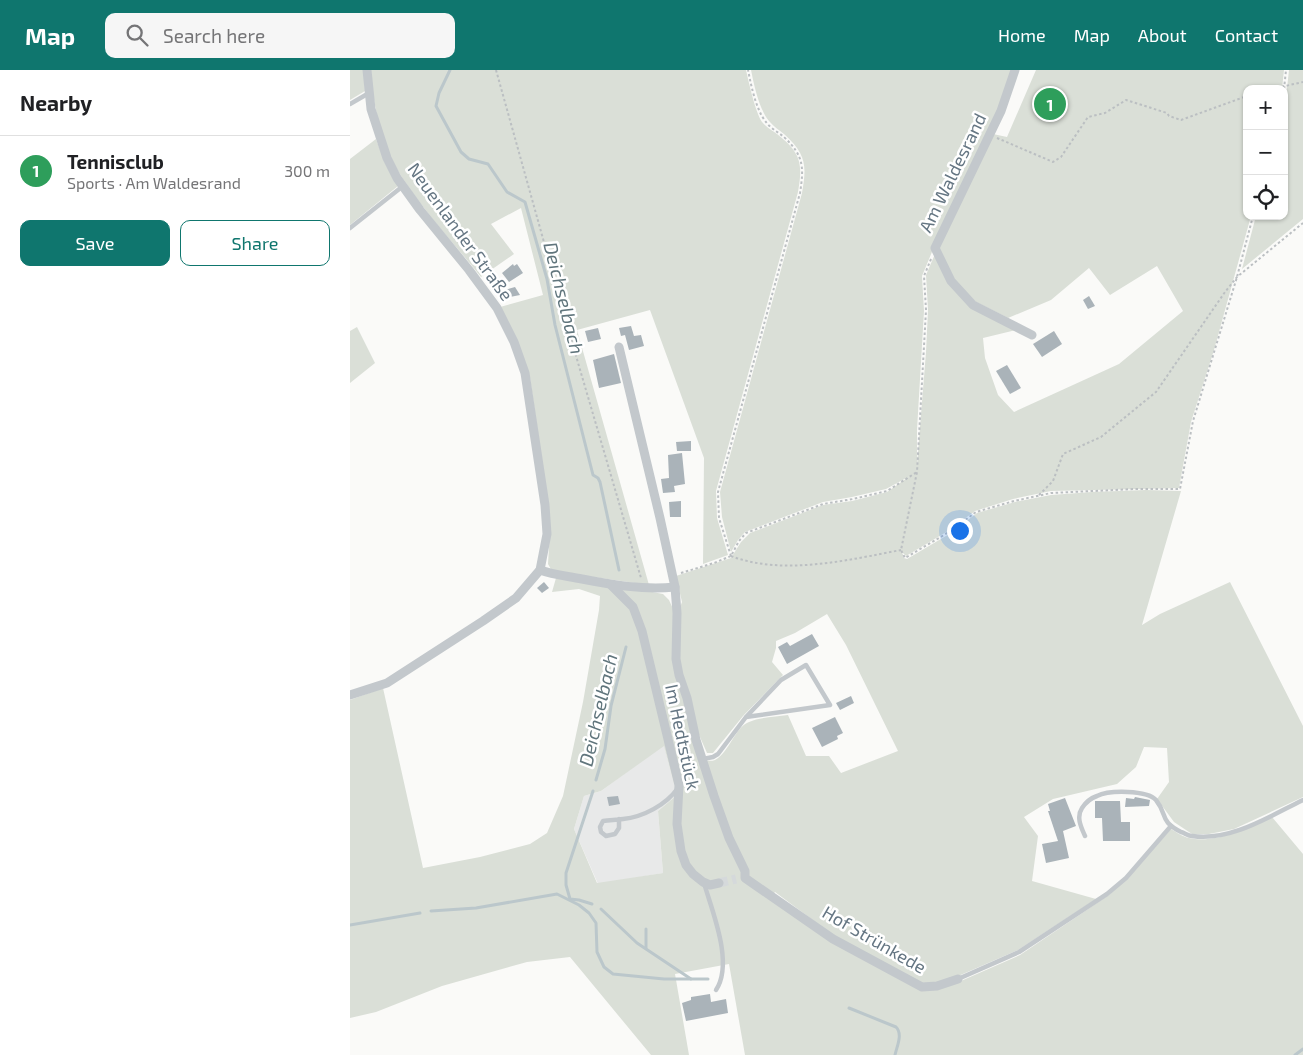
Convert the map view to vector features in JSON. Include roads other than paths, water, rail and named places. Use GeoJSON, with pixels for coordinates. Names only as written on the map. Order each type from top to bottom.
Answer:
{"type":"FeatureCollection","features":[{"type":"Feature","properties":{"kind":"street","name":"Neuenlander Straße"},"geometry":{"type":"LineString","coordinates":[[350,695],[387,683],[516,598],[540,570],[547,534],[545,505],[525,373],[514,342],[497,308],[470,270],[420,210],[397,178],[385,151],[371,110],[367,70]]}},
{"type":"Feature","properties":{"kind":"street","name":"Am Waldesrand"},"geometry":{"type":"LineString","coordinates":[[1014,70],[1001,111],[935,248],[952,281],[973,304],[1032,335]]}},
{"type":"Feature","properties":{"kind":"street","name":"Im Hedtstück"},"geometry":{"type":"LineString","coordinates":[[619,347],[673,576],[677,613],[676,659],[679,675],[687,698],[696,740],[729,838]]}},
{"type":"Feature","properties":{"kind":"street"},"geometry":{"type":"LineString","coordinates":[[540,570],[555,575],[611,585],[644,588],[675,587]]}},
{"type":"Feature","properties":{"kind":"street","name":"Im Hedtstück"},"geometry":{"type":"LineString","coordinates":[[611,585],[633,607],[642,631],[679,785],[680,796],[677,824],[680,851],[692,874],[704,882]]}},
{"type":"Feature","properties":{"kind":"street","name":"Hof Strünkede"},"geometry":{"type":"LineString","coordinates":[[729,838],[745,871],[741,879],[833,939],[922,988],[937,986],[958,979]]}},
{"type":"Feature","properties":{"kind":"street"},"geometry":{"type":"LineString","coordinates":[[704,882],[710,885],[719,883]]}},
{"type":"Feature","properties":{"kind":"lane"},"geometry":{"type":"LineString","coordinates":[[350,104],[369,93]]}},
{"type":"Feature","properties":{"kind":"lane"},"geometry":{"type":"LineString","coordinates":[[350,228],[404,186]]}},
{"type":"Feature","properties":{"kind":"lane"},"geometry":{"type":"LineString","coordinates":[[703,760],[718,754],[746,717],[781,680],[806,664],[830,705],[746,717]]}},
{"type":"Feature","properties":{"kind":"lane"},"geometry":{"type":"LineString","coordinates":[[619,819],[619,828],[615,834],[606,836],[601,832],[600,827],[604,821],[640,816],[672,796],[679,785]]}},
{"type":"Feature","properties":{"kind":"lane"},"geometry":{"type":"LineString","coordinates":[[1085,836],[1078,820],[1080,810],[1087,802],[1098,795],[1115,792],[1135,793],[1149,796],[1156,800],[1165,820],[1171,826],[1191,836],[1231,833],[1303,800]]}},
{"type":"Feature","properties":{"kind":"lane","name":"Hof Strünkede"},"geometry":{"type":"LineString","coordinates":[[958,979],[1019,952],[1107,894],[1126,878],[1171,826]]}},
{"type":"Feature","properties":{"kind":"lane"},"geometry":{"type":"LineString","coordinates":[[704,882],[722,948],[723,966],[721,983],[716,990]]}},
{"type":"Feature","properties":{"kind":"waterway","name":"Deichselbach"},"geometry":{"type":"LineString","coordinates":[[450,70],[439,93],[436,106],[461,152],[469,159],[488,164],[507,192],[525,202],[547,279],[555,325],[593,475],[600,482],[619,570]]}},
{"type":"Feature","properties":{"kind":"waterway","name":"Deichselbach"},"geometry":{"type":"LineString","coordinates":[[596,780],[605,749],[611,706],[626,647]]}},
{"type":"Feature","properties":{"kind":"waterway","name":"Deichselbach"},"geometry":{"type":"LineString","coordinates":[[592,904],[570,899],[566,885],[566,873],[593,791]]}},
{"type":"Feature","properties":{"kind":"waterway"},"geometry":{"type":"LineString","coordinates":[[431,911],[476,908],[557,894],[579,905],[589,913],[596,923],[597,952],[604,967],[613,974],[664,979],[708,979]]}},
{"type":"Feature","properties":{"kind":"waterway"},"geometry":{"type":"LineString","coordinates":[[601,909],[637,943],[691,979]]}},
{"type":"Feature","properties":{"kind":"waterway"},"geometry":{"type":"LineString","coordinates":[[350,925],[420,913]]}},
{"type":"Feature","properties":{"kind":"waterway"},"geometry":{"type":"LineString","coordinates":[[646,929],[646,948]]}},
{"type":"Feature","properties":{"kind":"waterway"},"geometry":{"type":"LineString","coordinates":[[849,1008],[896,1027],[899,1037],[895,1055]]}},
{"type":"Feature","properties":{"kind":"waterway"},"geometry":{"type":"LineString","coordinates":[[1295,1055],[1303,1049]]}},
{"type":"Feature","properties":{"kind":"tunnel"},"geometry":{"type":"LineString","coordinates":[[719,883],[736,879]]}},
{"type":"Feature","properties":{"kind":"place","name":"Tennisclub"},"geometry":{"type":"Point","coordinates":[1050,104]}}]}
